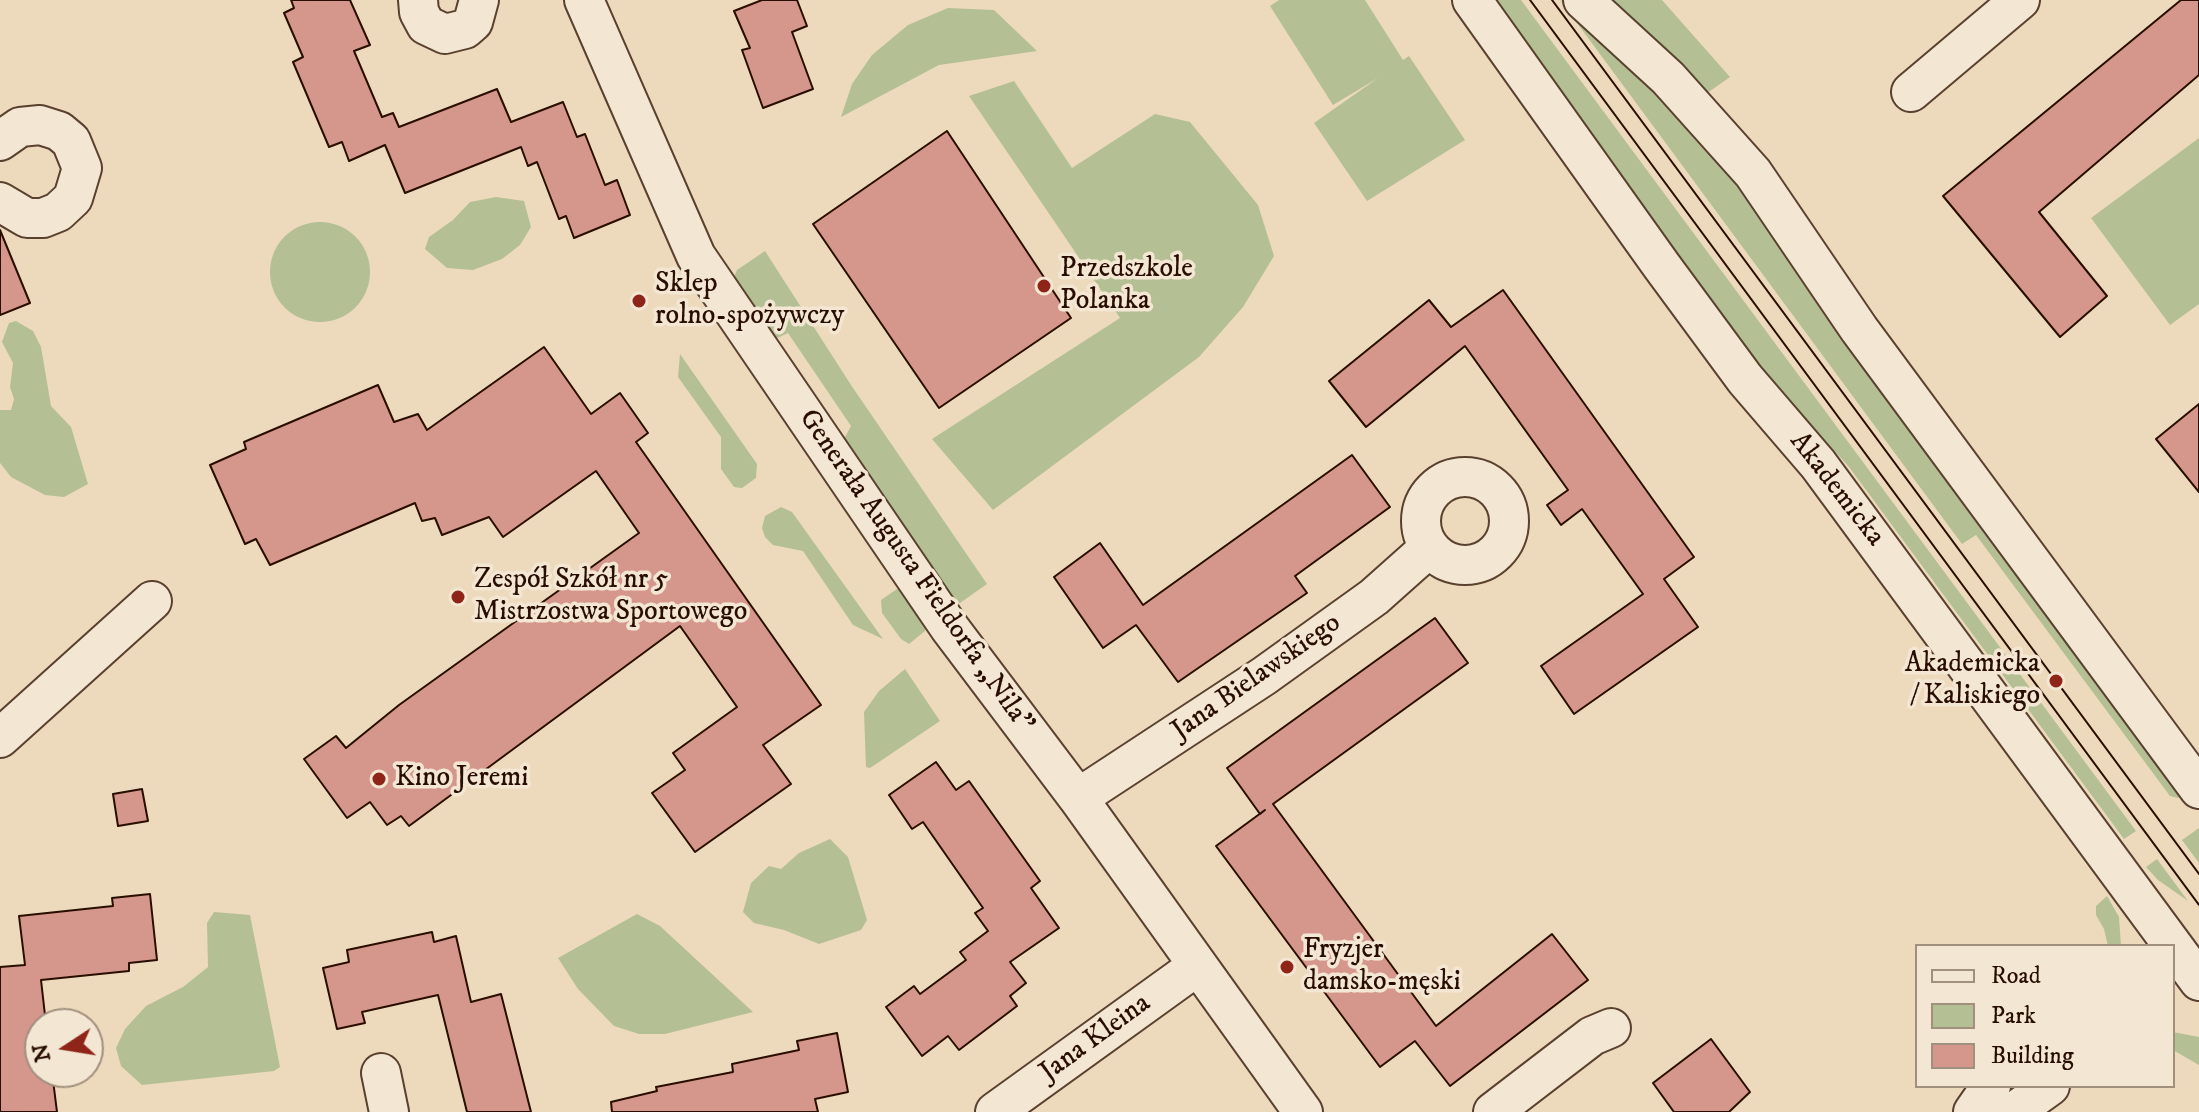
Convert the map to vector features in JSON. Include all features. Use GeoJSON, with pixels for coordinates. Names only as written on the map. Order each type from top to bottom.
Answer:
{"type":"FeatureCollection","features":[{"type":"Feature","properties":{"kind":"street"},"geometry":{"type":"LineString","coordinates":[[418,0],[419,12],[426,25],[445,34],[465,29],[473,22],[479,0]]}},
{"type":"Feature","properties":{"kind":"street","name":"Generała Augusta Fieldorfa „Nila”"},"geometry":{"type":"LineString","coordinates":[[584,0],[696,256],[949,627],[1078,798],[1196,967],[1303,1112]]}},
{"type":"Feature","properties":{"kind":"street","name":"Akademicka"},"geometry":{"type":"LineString","coordinates":[[1472,0],[1717,341],[1818,464],[2183,943],[2199,981]]}},
{"type":"Feature","properties":{"kind":"street"},"geometry":{"type":"LineString","coordinates":[[1583,0],[1668,78],[1753,173],[1859,329],[2199,789]]}},
{"type":"Feature","properties":{"kind":"street"},"geometry":{"type":"LineString","coordinates":[[1911,92],[2020,0]]}},
{"type":"Feature","properties":{"kind":"street"},"geometry":{"type":"LineString","coordinates":[[0,141],[20,127],[49,128],[71,141],[82,168],[73,198],[58,212],[43,218],[27,218],[0,202]]}},
{"type":"Feature","properties":{"kind":"street","name":"Jana Bielawskiego"},"geometry":{"type":"LineString","coordinates":[[1078,798],[1264,676],[1374,597],[1429,548]]}},
{"type":"Feature","properties":{"kind":"street"},"geometry":{"type":"LineString","coordinates":[[0,738],[152,601]]}},
{"type":"Feature","properties":{"kind":"street","name":"Jana Kleina"},"geometry":{"type":"LineString","coordinates":[[995,1112],[1196,967]]}},
{"type":"Feature","properties":{"kind":"street"},"geometry":{"type":"LineString","coordinates":[[2175,998],[2199,981]]}},
{"type":"Feature","properties":{"kind":"street"},"geometry":{"type":"LineString","coordinates":[[1493,1112],[1592,1036],[1611,1028]]}},
{"type":"Feature","properties":{"kind":"street"},"geometry":{"type":"LineString","coordinates":[[381,1073],[389,1112]]}},
{"type":"Feature","properties":{"kind":"street"},"geometry":{"type":"LineString","coordinates":[[1973,1112],[1990,1088]]}},
{"type":"Feature","properties":{"kind":"street"},"geometry":{"type":"LineString","coordinates":[[2014,1112],[2047,1088]]}},
{"type":"Feature","properties":{"kind":"green space"},"geometry":{"type":"Polygon","coordinates":[[[1279,0],[1365,0],[1403,60],[1409,56],[1465,140],[1367,201],[1314,123],[1378,78],[1333,105],[1270,6],[1279,0]]]}},
{"type":"Feature","properties":{"kind":"green space"},"geometry":{"type":"Polygon","coordinates":[[[1490,0],[1521,0],[2136,831],[2124,839],[1849,467],[1753,361],[1490,0]]]}},
{"type":"Feature","properties":{"kind":"green space"},"geometry":{"type":"Polygon","coordinates":[[[1560,0],[1573,8],[1712,145],[1823,310],[2181,795],[2178,798],[2170,796],[1976,535],[1962,544],[1560,0]]]}},
{"type":"Feature","properties":{"kind":"green space"},"geometry":{"type":"Polygon","coordinates":[[[1602,0],[1662,0],[1730,77],[1703,96],[1602,0]]]}},
{"type":"Feature","properties":{"kind":"green space"},"geometry":{"type":"Polygon","coordinates":[[[948,8],[994,10],[1037,51],[939,65],[841,117],[852,84],[872,55],[908,25],[948,8]]]}},
{"type":"Feature","properties":{"kind":"green space"},"geometry":{"type":"Polygon","coordinates":[[[1014,81],[1072,168],[1155,114],[1190,122],[1258,205],[1274,256],[1243,307],[1199,357],[993,510],[932,439],[1120,318],[969,96],[1014,81]]]}},
{"type":"Feature","properties":{"kind":"green space"},"geometry":{"type":"Polygon","coordinates":[[[2199,138],[2199,304],[2170,325],[2091,218],[2199,138]]]}},
{"type":"Feature","properties":{"kind":"green space"},"geometry":{"type":"Polygon","coordinates":[[[496,197],[524,201],[531,227],[520,245],[502,259],[473,270],[447,268],[425,249],[429,237],[453,220],[470,202],[496,197]]]}},
{"type":"Feature","properties":{"kind":"green space"},"geometry":{"type":"Polygon","coordinates":[[[320,222],[339,226],[355,237],[366,253],[370,272],[366,291],[355,307],[339,318],[320,322],[301,318],[285,307],[274,291],[270,272],[274,253],[285,237],[301,226],[320,222]]]}},
{"type":"Feature","properties":{"kind":"green space"},"geometry":{"type":"Polygon","coordinates":[[[765,251],[851,385],[987,584],[960,603],[949,598],[843,441],[851,426],[788,333],[775,339],[730,287],[737,270],[765,251]]]}},
{"type":"Feature","properties":{"kind":"green space"},"geometry":{"type":"Polygon","coordinates":[[[16,321],[33,331],[41,347],[51,406],[71,427],[88,484],[64,497],[45,495],[11,477],[0,463],[0,410],[11,410],[14,399],[10,387],[13,363],[2,342],[9,323],[16,321]]]}},
{"type":"Feature","properties":{"kind":"green space"},"geometry":{"type":"Polygon","coordinates":[[[680,354],[757,464],[756,478],[742,488],[734,487],[721,469],[721,437],[678,377],[680,354]]]}},
{"type":"Feature","properties":{"kind":"green space"},"geometry":{"type":"Polygon","coordinates":[[[781,507],[792,512],[883,639],[853,625],[803,551],[773,545],[765,537],[762,528],[765,516],[781,507]]]}},
{"type":"Feature","properties":{"kind":"green space"},"geometry":{"type":"Polygon","coordinates":[[[897,589],[905,590],[927,623],[925,631],[909,644],[901,639],[882,613],[881,600],[897,589]]]}},
{"type":"Feature","properties":{"kind":"green space"},"geometry":{"type":"Polygon","coordinates":[[[905,669],[940,721],[870,768],[866,767],[864,712],[879,691],[905,669]]]}},
{"type":"Feature","properties":{"kind":"green space"},"geometry":{"type":"Polygon","coordinates":[[[2199,828],[2199,863],[2182,840],[2199,828]]]}},
{"type":"Feature","properties":{"kind":"green space"},"geometry":{"type":"Polygon","coordinates":[[[830,839],[848,857],[867,920],[861,930],[819,944],[784,930],[754,923],[743,912],[751,883],[769,866],[781,869],[799,853],[830,839]]]}},
{"type":"Feature","properties":{"kind":"green space"},"geometry":{"type":"Polygon","coordinates":[[[2157,859],[2188,901],[2158,880],[2146,867],[2157,859]]]}},
{"type":"Feature","properties":{"kind":"green space"},"geometry":{"type":"Polygon","coordinates":[[[2107,896],[2119,917],[2121,944],[2108,944],[2096,915],[2096,906],[2107,896]]]}},
{"type":"Feature","properties":{"kind":"green space"},"geometry":{"type":"Polygon","coordinates":[[[214,912],[250,915],[280,1067],[274,1071],[142,1085],[121,1066],[116,1048],[125,1029],[146,1006],[183,987],[208,967],[207,923],[214,912]]]}},
{"type":"Feature","properties":{"kind":"green space"},"geometry":{"type":"Polygon","coordinates":[[[637,914],[660,926],[753,1012],[665,1034],[639,1034],[614,1026],[578,989],[558,958],[637,914]]]}},
{"type":"Feature","properties":{"kind":"green space"},"geometry":{"type":"Polygon","coordinates":[[[2175,1032],[2199,1037],[2199,1065],[2175,1051],[2175,1032]]]}},
{"type":"Feature","properties":{"kind":"building"},"geometry":{"type":"Polygon","coordinates":[[[291,0],[350,0],[370,45],[354,51],[382,117],[393,113],[399,127],[497,89],[511,122],[563,102],[577,137],[585,134],[605,185],[617,180],[630,215],[574,238],[566,216],[559,219],[537,162],[528,166],[521,147],[405,193],[385,145],[349,161],[342,142],[329,147],[293,62],[303,57],[284,13],[294,8],[291,0]]]}},
{"type":"Feature","properties":{"kind":"building"},"geometry":{"type":"Polygon","coordinates":[[[762,0],[797,0],[807,26],[792,32],[813,89],[763,108],[742,50],[750,48],[734,11],[762,0]]]}},
{"type":"Feature","properties":{"kind":"building"},"geometry":{"type":"Polygon","coordinates":[[[2181,0],[2199,0],[2199,75],[2039,212],[2107,296],[2060,337],[1943,196],[2181,0]]]}},
{"type":"Feature","properties":{"kind":"building"},"geometry":{"type":"Polygon","coordinates":[[[947,131],[1071,318],[939,408],[813,224],[947,131]]]}},
{"type":"Feature","properties":{"kind":"building"},"geometry":{"type":"Polygon","coordinates":[[[0,230],[30,303],[0,315],[0,230]]]}},
{"type":"Feature","properties":{"kind":"building"},"geometry":{"type":"Polygon","coordinates":[[[1503,290],[1694,557],[1664,579],[1698,627],[1574,714],[1541,666],[1643,594],[1582,509],[1561,525],[1547,505],[1568,490],[1465,346],[1366,427],[1329,381],[1429,300],[1451,327],[1503,290]]]}},
{"type":"Feature","properties":{"kind":"building"},"geometry":{"type":"Polygon","coordinates":[[[544,347],[591,414],[620,393],[648,433],[636,442],[821,705],[763,745],[791,784],[695,852],[652,793],[685,770],[673,753],[737,707],[680,626],[409,826],[401,816],[387,825],[370,802],[347,818],[304,759],[336,736],[346,748],[399,705],[639,533],[596,471],[503,537],[489,517],[442,535],[435,518],[422,521],[415,503],[270,565],[256,539],[245,544],[210,465],[246,449],[244,442],[378,385],[394,422],[418,414],[427,430],[544,347]]]}},
{"type":"Feature","properties":{"kind":"building"},"geometry":{"type":"Polygon","coordinates":[[[2199,404],[2199,492],[2156,439],[2199,404]]]}},
{"type":"Feature","properties":{"kind":"building"},"geometry":{"type":"Polygon","coordinates":[[[1352,455],[1390,507],[1295,576],[1307,593],[1178,682],[1136,625],[1103,648],[1054,577],[1100,543],[1143,605],[1352,455]]]}},
{"type":"Feature","properties":{"kind":"building"},"geometry":{"type":"Polygon","coordinates":[[[1435,618],[1468,663],[1273,804],[1436,1026],[1552,934],[1588,980],[1450,1086],[1415,1041],[1380,1067],[1216,846],[1260,814],[1227,768],[1435,618]]]}},
{"type":"Feature","properties":{"kind":"building"},"geometry":{"type":"Polygon","coordinates":[[[936,762],[956,790],[969,781],[1040,881],[1031,888],[1059,928],[1010,962],[1026,983],[1010,996],[1017,1006],[959,1050],[948,1036],[922,1056],[886,1007],[914,986],[920,994],[966,960],[960,952],[988,931],[975,913],[983,908],[923,822],[912,829],[889,795],[936,762]]]}},
{"type":"Feature","properties":{"kind":"building"},"geometry":{"type":"Polygon","coordinates":[[[142,789],[148,821],[118,826],[113,794],[142,789]]]}},
{"type":"Feature","properties":{"kind":"building"},"geometry":{"type":"Polygon","coordinates":[[[150,894],[157,960],[129,963],[129,971],[41,980],[44,1008],[24,1008],[24,1088],[54,1088],[57,1112],[0,1112],[0,967],[25,965],[19,916],[113,906],[112,898],[150,894]]]}},
{"type":"Feature","properties":{"kind":"building"},"geometry":{"type":"Polygon","coordinates":[[[432,932],[434,942],[456,936],[471,1002],[501,994],[531,1112],[467,1112],[438,995],[362,1012],[365,1023],[337,1029],[323,968],[349,962],[347,950],[432,932]]]}},
{"type":"Feature","properties":{"kind":"building"},"geometry":{"type":"Polygon","coordinates":[[[837,1033],[848,1092],[815,1099],[818,1112],[612,1112],[611,1102],[657,1091],[656,1087],[733,1072],[732,1064],[799,1050],[797,1041],[837,1033]]]}},
{"type":"Feature","properties":{"kind":"building"},"geometry":{"type":"Polygon","coordinates":[[[1711,1039],[1750,1092],[1729,1112],[1674,1112],[1653,1083],[1711,1039]]]}},
{"type":"Feature","properties":{"kind":"tram line"},"geometry":{"type":"LineString","coordinates":[[1530,0],[2199,905]]}},
{"type":"Feature","properties":{"kind":"tram line"},"geometry":{"type":"LineString","coordinates":[[1552,0],[2199,874]]}},
{"type":"Feature","properties":{"kind":"place","name":"Przedszkole Polanka"},"geometry":{"type":"Point","coordinates":[1044,286]}},
{"type":"Feature","properties":{"kind":"place","name":"Sklep rolno-spożywczy"},"geometry":{"type":"Point","coordinates":[639,301]}},
{"type":"Feature","properties":{"kind":"place","name":"Zespół Szkół nr 5 Mistrzostwa Sportowego"},"geometry":{"type":"Point","coordinates":[458,597]}},
{"type":"Feature","properties":{"kind":"place","name":"Akademicka / Kaliskiego"},"geometry":{"type":"Point","coordinates":[2056,681]}},
{"type":"Feature","properties":{"kind":"place","name":"Kino Jeremi"},"geometry":{"type":"Point","coordinates":[379,779]}},
{"type":"Feature","properties":{"kind":"place","name":"Fryzjer damsko-męski"},"geometry":{"type":"Point","coordinates":[1287,967]}}]}
